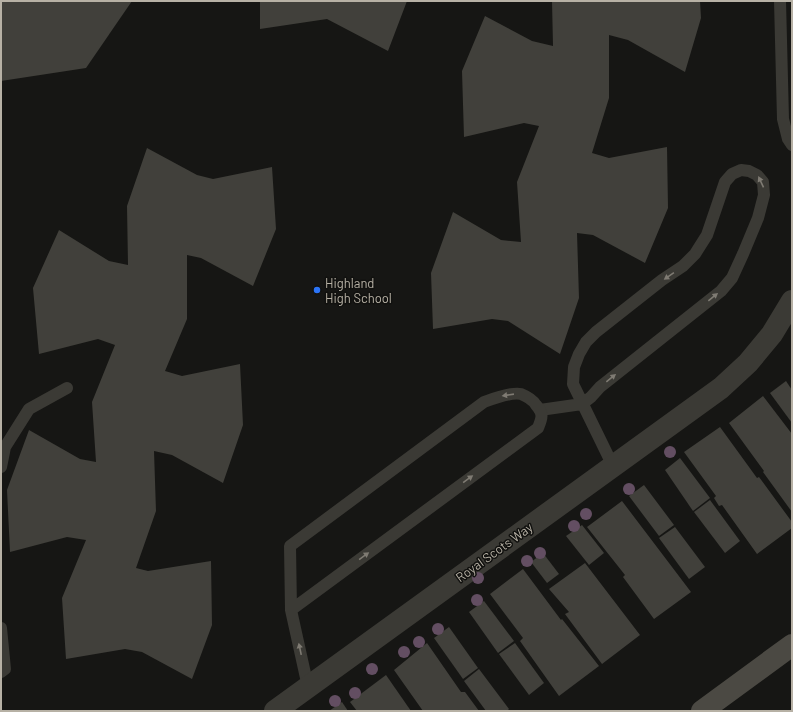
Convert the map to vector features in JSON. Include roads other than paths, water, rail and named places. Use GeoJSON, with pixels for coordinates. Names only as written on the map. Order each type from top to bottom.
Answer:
{"type":"FeatureCollection","features":[{"type":"Feature","properties":{"kind":"main road"},"geometry":{"type":"LineString","coordinates":[[702,711],[792,645]]}},
{"type":"Feature","properties":{"kind":"street","name":"Royal Scots Way"},"geometry":{"type":"LineString","coordinates":[[275,711],[721,388],[748,362],[772,334],[792,301]]}},
{"type":"Feature","properties":{"kind":"lane"},"geometry":{"type":"LineString","coordinates":[[780,1],[783,119],[788,139],[792,145]]}},
{"type":"Feature","properties":{"kind":"lane"},"geometry":{"type":"LineString","coordinates":[[540,410],[582,404],[606,382],[721,291],[732,278],[758,218],[764,194],[763,182],[757,175],[749,171],[741,170],[732,174],[725,182],[706,235],[696,254],[683,266],[662,280],[596,332],[586,342],[579,354],[574,367],[573,384],[582,404],[613,466]]}},
{"type":"Feature","properties":{"kind":"lane"},"geometry":{"type":"LineString","coordinates":[[1,467],[5,447],[29,409],[68,388]]}},
{"type":"Feature","properties":{"kind":"lane"},"geometry":{"type":"LineString","coordinates":[[291,610],[538,428],[542,418],[540,410],[533,400],[520,394],[503,396],[484,402],[290,546],[291,610],[308,687]]}},
{"type":"Feature","properties":{"kind":"lane"},"geometry":{"type":"LineString","coordinates":[[1,628],[5,669],[1,672]]}},
{"type":"Feature","properties":{"kind":"place","name":"Highland High School"},"geometry":{"type":"Point","coordinates":[317,290]}}]}
